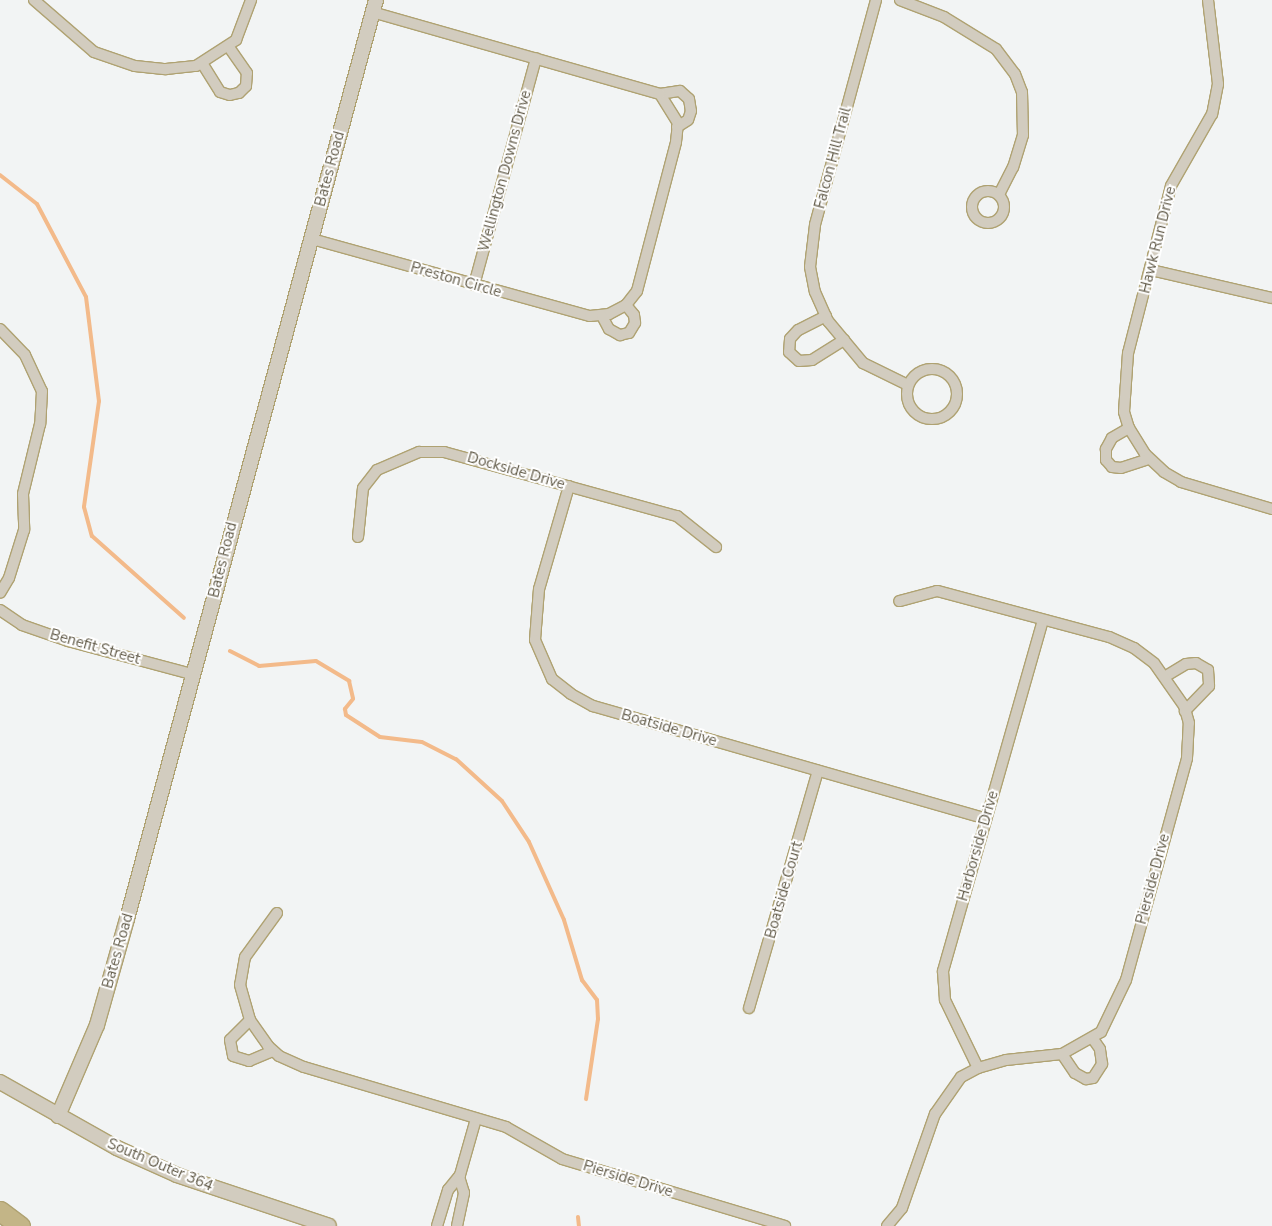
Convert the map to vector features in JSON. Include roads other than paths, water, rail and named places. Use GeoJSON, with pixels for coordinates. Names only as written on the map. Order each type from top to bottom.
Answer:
{"type":"FeatureCollection","features":[{"type":"Feature","properties":{"kind":"highway"},"geometry":{"type":"LineString","coordinates":[[0,1211],[20,1226]]}},
{"type":"Feature","properties":{"kind":"street"},"geometry":{"type":"LineString","coordinates":[[34,0],[82,44],[108,59],[166,70],[202,63],[228,46],[242,29],[251,0]]}},
{"type":"Feature","properties":{"kind":"street","name":"Falcon Hill Trail"},"geometry":{"type":"LineString","coordinates":[[876,0],[815,225],[810,267],[815,292],[826,316],[863,363],[908,385]]}},
{"type":"Feature","properties":{"kind":"street"},"geometry":{"type":"LineString","coordinates":[[900,0],[944,18],[996,49],[1015,74],[1022,92],[1023,135],[1010,174],[999,194]]}},
{"type":"Feature","properties":{"kind":"street","name":"Hawk Run Drive"},"geometry":{"type":"LineString","coordinates":[[1208,0],[1217,92],[1212,114],[1171,186],[1128,354],[1124,397],[1129,428],[1149,459],[1181,482],[1272,509]]}},
{"type":"Feature","properties":{"kind":"street"},"geometry":{"type":"LineString","coordinates":[[375,6],[536,58],[660,94],[680,91],[689,99],[691,111],[688,120],[677,127]]}},
{"type":"Feature","properties":{"kind":"street","name":"Bates Road"},"geometry":{"type":"LineString","coordinates":[[58,1116],[97,1024],[195,675],[232,523],[375,6]]}},
{"type":"Feature","properties":{"kind":"street"},"geometry":{"type":"LineString","coordinates":[[202,63],[220,92],[230,95],[239,93],[246,86],[247,73],[228,46]]}},
{"type":"Feature","properties":{"kind":"street","name":"Wellington Downs Drive"},"geometry":{"type":"LineString","coordinates":[[474,285],[536,58]]}},
{"type":"Feature","properties":{"kind":"street"},"geometry":{"type":"LineString","coordinates":[[626,305],[634,315],[635,323],[628,333],[614,333],[602,316],[626,305],[637,291],[677,127],[673,111],[660,94]]}},
{"type":"Feature","properties":{"kind":"street","name":"Preston Circle"},"geometry":{"type":"LineString","coordinates":[[312,239],[590,316],[602,316]]}},
{"type":"Feature","properties":{"kind":"street"},"geometry":{"type":"LineString","coordinates":[[1150,270],[1272,298]]}},
{"type":"Feature","properties":{"kind":"street"},"geometry":{"type":"LineString","coordinates":[[826,316],[798,330],[790,340],[789,352],[799,361],[812,360],[844,340]]}},
{"type":"Feature","properties":{"kind":"street"},"geometry":{"type":"LineString","coordinates":[[0,329],[25,355],[42,391],[40,424],[23,494],[24,530],[8,578],[0,593]]}},
{"type":"Feature","properties":{"kind":"street"},"geometry":{"type":"LineString","coordinates":[[924,370],[940,370],[953,381],[957,397],[955,404],[944,417],[927,419],[919,416],[908,404],[908,385],[924,370]]}},
{"type":"Feature","properties":{"kind":"street"},"geometry":{"type":"LineString","coordinates":[[1129,428],[1112,438],[1106,449],[1106,460],[1112,467],[1120,468],[1149,459]]}},
{"type":"Feature","properties":{"kind":"street","name":"Dockside Drive"},"geometry":{"type":"LineString","coordinates":[[358,537],[362,488],[368,479],[397,458],[419,452],[460,455],[677,516],[716,547]]}},
{"type":"Feature","properties":{"kind":"street","name":"Boatside Drive"},"geometry":{"type":"LineString","coordinates":[[569,486],[539,589],[536,614],[534,640],[552,679],[571,694],[593,706],[986,819]]}},
{"type":"Feature","properties":{"kind":"street","name":"Pierside Drive"},"geometry":{"type":"LineString","coordinates":[[887,1226],[897,1222],[936,1114],[947,1093],[961,1077],[978,1068],[1006,1060],[1062,1054],[1093,1039],[1101,1032],[1126,980],[1187,758],[1189,723],[1185,711],[1166,676],[1134,648],[1110,638],[937,592],[899,601]]}},
{"type":"Feature","properties":{"kind":"street","name":"Benefit Street"},"geometry":{"type":"LineString","coordinates":[[0,610],[22,625],[68,640],[195,675]]}},
{"type":"Feature","properties":{"kind":"street","name":"Harborside Drive"},"geometry":{"type":"LineString","coordinates":[[978,1068],[944,1000],[943,971],[1043,621]]}},
{"type":"Feature","properties":{"kind":"street"},"geometry":{"type":"LineString","coordinates":[[1166,676],[1186,664],[1196,663],[1208,670],[1209,686],[1185,711]]}},
{"type":"Feature","properties":{"kind":"street","name":"Boatside Court"},"geometry":{"type":"LineString","coordinates":[[749,1008],[818,771]]}},
{"type":"Feature","properties":{"kind":"street","name":"Pierside Drive"},"geometry":{"type":"LineString","coordinates":[[277,913],[258,934],[240,972],[244,1006],[250,1020],[273,1051],[291,1063],[506,1127],[562,1159],[785,1226]]}},
{"type":"Feature","properties":{"kind":"street"},"geometry":{"type":"LineString","coordinates":[[250,1020],[230,1040],[233,1056],[249,1061],[273,1051]]}},
{"type":"Feature","properties":{"kind":"street"},"geometry":{"type":"LineString","coordinates":[[1062,1054],[1075,1073],[1086,1079],[1093,1078],[1102,1064],[1100,1049],[1093,1039]]}},
{"type":"Feature","properties":{"kind":"street","name":"South Outer 364"},"geometry":{"type":"LineString","coordinates":[[0,1082],[117,1148],[177,1175],[329,1226]]}},
{"type":"Feature","properties":{"kind":"street"},"geometry":{"type":"LineString","coordinates":[[437,1226],[448,1190],[459,1177],[476,1119]]}},
{"type":"Feature","properties":{"kind":"street"},"geometry":{"type":"LineString","coordinates":[[456,1226],[464,1193],[459,1177]]}},
{"type":"Feature","properties":{"kind":"waterway"},"geometry":{"type":"LineString","coordinates":[[0,175],[37,204],[86,297],[99,401],[84,507],[92,536],[184,618]]}},
{"type":"Feature","properties":{"kind":"waterway"},"geometry":{"type":"LineString","coordinates":[[230,651],[259,666],[316,661],[349,681],[353,699],[345,709],[346,715],[380,737],[422,742],[456,759],[502,801],[529,842],[564,920],[582,980],[597,1000],[598,1019],[586,1099]]}},
{"type":"Feature","properties":{"kind":"waterway"},"geometry":{"type":"LineString","coordinates":[[578,1217],[579,1226]]}}]}
